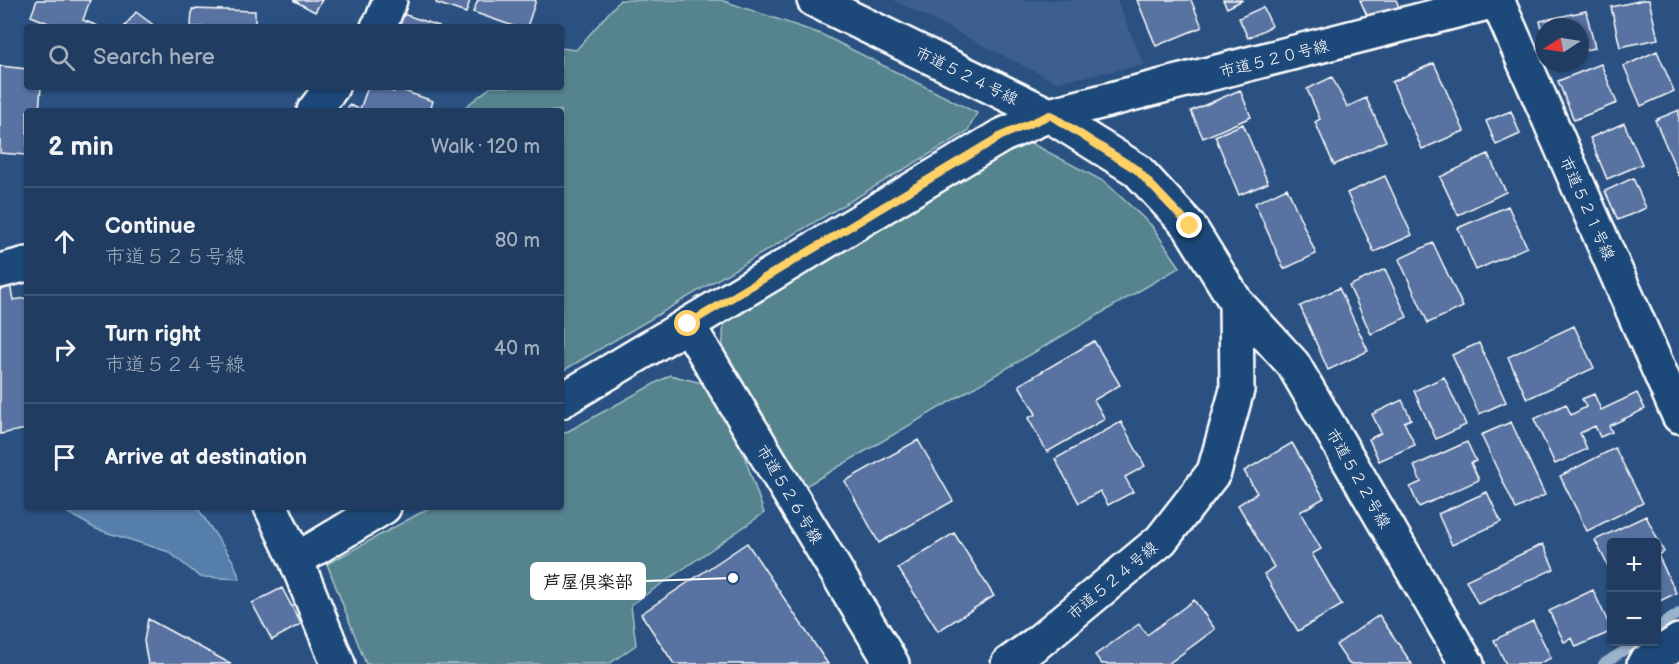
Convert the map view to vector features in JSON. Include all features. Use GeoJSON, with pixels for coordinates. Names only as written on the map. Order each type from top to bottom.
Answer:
{"type":"FeatureCollection","features":[{"type":"Feature","properties":{"kind":"street"},"geometry":{"type":"LineString","coordinates":[[380,24],[390,0]]}},
{"type":"Feature","properties":{"kind":"street","name":"市道５２４号線"},"geometry":{"type":"LineString","coordinates":[[814,0],[1050,115],[1137,170],[1190,226],[1236,302],[1237,390],[1214,472],[1161,540],[1045,653],[1008,664]]}},
{"type":"Feature","properties":{"kind":"street","name":"市道５２０号線"},"geometry":{"type":"LineString","coordinates":[[564,399],[1001,136],[1050,115],[1498,0]]}},
{"type":"Feature","properties":{"kind":"street","name":"市道５２１号線"},"geometry":{"type":"LineString","coordinates":[[1498,0],[1679,416]]}},
{"type":"Feature","properties":{"kind":"street"},"geometry":{"type":"LineString","coordinates":[[316,108],[330,90]]}},
{"type":"Feature","properties":{"kind":"street"},"geometry":{"type":"LineString","coordinates":[[0,270],[24,265]]}},
{"type":"Feature","properties":{"kind":"street","name":"市道５２２号線"},"geometry":{"type":"LineString","coordinates":[[1236,302],[1293,364],[1467,664]]}},
{"type":"Feature","properties":{"kind":"street","name":"市道５２６号線"},"geometry":{"type":"LineString","coordinates":[[688,324],[892,664]]}},
{"type":"Feature","properties":{"kind":"street"},"geometry":{"type":"LineString","coordinates":[[272,510],[296,560],[338,664]]}},
{"type":"Feature","properties":{"kind":"street"},"geometry":{"type":"LineString","coordinates":[[296,560],[379,510]]}},
{"type":"Feature","properties":{"kind":"street"},"geometry":{"type":"LineString","coordinates":[[1644,664],[1679,640]]}},
{"type":"Feature","properties":{"kind":"shaded area"},"geometry":{"type":"Polygon","coordinates":[[[893,0],[1117,0],[1144,65],[1056,82],[893,0]]]}},
{"type":"Feature","properties":{"kind":"shaded area"},"geometry":{"type":"Polygon","coordinates":[[[63,510],[199,510],[233,561],[240,579],[200,577],[169,552],[96,529],[63,510]]]}},
{"type":"Feature","properties":{"kind":"green space"},"geometry":{"type":"Polygon","coordinates":[[[620,0],[721,0],[821,34],[977,113],[967,132],[564,370],[564,108],[464,108],[487,90],[564,90],[564,48],[576,50],[620,0]]]}},
{"type":"Feature","properties":{"kind":"green space"},"geometry":{"type":"Polygon","coordinates":[[[1020,143],[1031,143],[1105,182],[1151,225],[1180,267],[799,490],[722,363],[724,315],[1020,143]]]}},
{"type":"Feature","properties":{"kind":"green space"},"geometry":{"type":"Polygon","coordinates":[[[670,375],[721,388],[764,513],[631,605],[636,645],[609,664],[366,664],[327,564],[426,510],[564,510],[564,433],[670,375]]]}},
{"type":"Feature","properties":{"kind":"building"},"geometry":{"type":"Polygon","coordinates":[[[37,0],[90,0],[83,20],[93,24],[51,24],[31,16],[37,0]]]}},
{"type":"Feature","properties":{"kind":"building"},"geometry":{"type":"Polygon","coordinates":[[[293,0],[322,0],[315,12],[293,0]]]}},
{"type":"Feature","properties":{"kind":"building"},"geometry":{"type":"Polygon","coordinates":[[[437,0],[470,0],[466,13],[436,3],[437,0]]]}},
{"type":"Feature","properties":{"kind":"building"},"geometry":{"type":"Polygon","coordinates":[[[478,0],[536,0],[528,24],[507,24],[473,12],[478,0]]]}},
{"type":"Feature","properties":{"kind":"building"},"geometry":{"type":"Polygon","coordinates":[[[1137,0],[1191,0],[1202,27],[1156,46],[1137,0]]]}},
{"type":"Feature","properties":{"kind":"building"},"geometry":{"type":"Polygon","coordinates":[[[1223,0],[1243,0],[1227,8],[1223,0]]]}},
{"type":"Feature","properties":{"kind":"building"},"geometry":{"type":"Polygon","coordinates":[[[1360,0],[1396,0],[1399,7],[1369,20],[1360,0]]]}},
{"type":"Feature","properties":{"kind":"building"},"geometry":{"type":"Polygon","coordinates":[[[1649,0],[1658,39],[1620,47],[1611,7],[1649,0]]]}},
{"type":"Feature","properties":{"kind":"building"},"geometry":{"type":"Polygon","coordinates":[[[1263,7],[1272,26],[1248,38],[1239,18],[1263,7]]]}},
{"type":"Feature","properties":{"kind":"building"},"geometry":{"type":"Polygon","coordinates":[[[192,9],[255,11],[255,24],[191,24],[192,9]]]}},
{"type":"Feature","properties":{"kind":"building"},"geometry":{"type":"Polygon","coordinates":[[[1586,11],[1588,18],[1554,18],[1586,11]]]}},
{"type":"Feature","properties":{"kind":"building"},"geometry":{"type":"Polygon","coordinates":[[[136,12],[152,24],[126,24],[136,12]]]}},
{"type":"Feature","properties":{"kind":"building"},"geometry":{"type":"Polygon","coordinates":[[[403,14],[433,24],[400,24],[403,14]]]}},
{"type":"Feature","properties":{"kind":"building"},"geometry":{"type":"Polygon","coordinates":[[[1589,23],[1595,48],[1589,49],[1589,23]]]}},
{"type":"Feature","properties":{"kind":"building"},"geometry":{"type":"Polygon","coordinates":[[[1657,51],[1674,91],[1641,106],[1624,66],[1657,51]]]}},
{"type":"Feature","properties":{"kind":"building"},"geometry":{"type":"Polygon","coordinates":[[[1434,63],[1464,131],[1422,149],[1392,82],[1434,63]]]}},
{"type":"Feature","properties":{"kind":"building"},"geometry":{"type":"Polygon","coordinates":[[[1601,64],[1617,103],[1574,120],[1558,81],[1581,72],[1589,72],[1589,69],[1601,64]]]}},
{"type":"Feature","properties":{"kind":"building"},"geometry":{"type":"Polygon","coordinates":[[[0,66],[24,69],[24,90],[41,90],[39,108],[24,108],[24,155],[0,153],[0,66]]]}},
{"type":"Feature","properties":{"kind":"building"},"geometry":{"type":"Polygon","coordinates":[[[1332,77],[1347,107],[1366,98],[1386,141],[1334,165],[1315,122],[1320,119],[1307,89],[1332,77]]]}},
{"type":"Feature","properties":{"kind":"building"},"geometry":{"type":"Polygon","coordinates":[[[367,90],[394,92],[401,90],[433,101],[431,108],[360,108],[367,90]]]}},
{"type":"Feature","properties":{"kind":"building"},"geometry":{"type":"Polygon","coordinates":[[[1240,90],[1251,117],[1203,138],[1191,111],[1240,90]]]}},
{"type":"Feature","properties":{"kind":"building"},"geometry":{"type":"Polygon","coordinates":[[[1679,110],[1679,176],[1655,120],[1679,110]]]}},
{"type":"Feature","properties":{"kind":"building"},"geometry":{"type":"Polygon","coordinates":[[[1511,111],[1520,134],[1496,145],[1486,121],[1511,111]]]}},
{"type":"Feature","properties":{"kind":"building"},"geometry":{"type":"Polygon","coordinates":[[[1624,123],[1642,164],[1607,179],[1590,138],[1624,123]]]}},
{"type":"Feature","properties":{"kind":"building"},"geometry":{"type":"Polygon","coordinates":[[[1243,124],[1268,183],[1239,195],[1215,136],[1243,124]]]}},
{"type":"Feature","properties":{"kind":"building"},"geometry":{"type":"Polygon","coordinates":[[[1488,154],[1506,192],[1458,215],[1440,177],[1488,154]]]}},
{"type":"Feature","properties":{"kind":"building"},"geometry":{"type":"Polygon","coordinates":[[[1385,176],[1412,235],[1374,252],[1347,193],[1385,176]]]}},
{"type":"Feature","properties":{"kind":"building"},"geometry":{"type":"Polygon","coordinates":[[[1633,178],[1646,208],[1618,220],[1605,191],[1633,178]]]}},
{"type":"Feature","properties":{"kind":"building"},"geometry":{"type":"Polygon","coordinates":[[[1287,188],[1316,254],[1284,269],[1255,203],[1287,188]]]}},
{"type":"Feature","properties":{"kind":"building"},"geometry":{"type":"Polygon","coordinates":[[[1508,206],[1527,247],[1476,270],[1458,228],[1508,206]]]}},
{"type":"Feature","properties":{"kind":"building"},"geometry":{"type":"Polygon","coordinates":[[[1433,243],[1463,307],[1428,323],[1399,259],[1433,243]]]}},
{"type":"Feature","properties":{"kind":"building"},"geometry":{"type":"Polygon","coordinates":[[[1385,269],[1407,317],[1371,334],[1349,286],[1385,269]]]}},
{"type":"Feature","properties":{"kind":"building"},"geometry":{"type":"Polygon","coordinates":[[[10,284],[13,300],[24,298],[24,430],[0,434],[0,286],[10,284]]]}},
{"type":"Feature","properties":{"kind":"building"},"geometry":{"type":"Polygon","coordinates":[[[1339,288],[1368,351],[1328,370],[1300,306],[1339,288]]]}},
{"type":"Feature","properties":{"kind":"building"},"geometry":{"type":"Polygon","coordinates":[[[1574,326],[1594,368],[1527,399],[1508,357],[1574,326]]]}},
{"type":"Feature","properties":{"kind":"building"},"geometry":{"type":"Polygon","coordinates":[[[1094,341],[1120,385],[1094,400],[1105,419],[1047,452],[1028,418],[1036,414],[1019,385],[1094,341]]]}},
{"type":"Feature","properties":{"kind":"building"},"geometry":{"type":"Polygon","coordinates":[[[1479,343],[1506,402],[1479,414],[1452,355],[1479,343]]]}},
{"type":"Feature","properties":{"kind":"building"},"geometry":{"type":"Polygon","coordinates":[[[1444,377],[1466,425],[1436,439],[1414,391],[1444,377]]]}},
{"type":"Feature","properties":{"kind":"building"},"geometry":{"type":"Polygon","coordinates":[[[1637,393],[1645,409],[1609,426],[1612,432],[1600,437],[1595,426],[1580,433],[1587,449],[1555,464],[1534,419],[1566,404],[1571,415],[1586,407],[1582,399],[1594,394],[1601,410],[1637,393]]]}},
{"type":"Feature","properties":{"kind":"building"},"geometry":{"type":"Polygon","coordinates":[[[1402,400],[1411,419],[1404,422],[1415,445],[1379,461],[1369,439],[1381,433],[1372,414],[1402,400]]]}},
{"type":"Feature","properties":{"kind":"building"},"geometry":{"type":"Polygon","coordinates":[[[1121,422],[1145,466],[1125,477],[1133,492],[1108,505],[1100,491],[1079,503],[1055,459],[1121,422]]]}},
{"type":"Feature","properties":{"kind":"building"},"geometry":{"type":"Polygon","coordinates":[[[1511,422],[1545,495],[1516,509],[1481,435],[1511,422]]]}},
{"type":"Feature","properties":{"kind":"building"},"geometry":{"type":"Polygon","coordinates":[[[918,440],[953,501],[879,543],[845,481],[918,440]]]}},
{"type":"Feature","properties":{"kind":"building"},"geometry":{"type":"Polygon","coordinates":[[[1467,442],[1476,461],[1471,463],[1479,480],[1419,507],[1410,487],[1421,482],[1414,466],[1467,442]]]}},
{"type":"Feature","properties":{"kind":"building"},"geometry":{"type":"Polygon","coordinates":[[[1292,443],[1324,498],[1300,512],[1321,549],[1312,554],[1342,605],[1298,631],[1264,574],[1274,567],[1238,505],[1257,493],[1244,471],[1292,443]]]}},
{"type":"Feature","properties":{"kind":"building"},"geometry":{"type":"Polygon","coordinates":[[[1615,448],[1643,503],[1587,531],[1560,476],[1615,448]]]}},
{"type":"Feature","properties":{"kind":"building"},"geometry":{"type":"Polygon","coordinates":[[[1487,492],[1501,522],[1452,545],[1438,514],[1487,492]]]}},
{"type":"Feature","properties":{"kind":"building"},"geometry":{"type":"Polygon","coordinates":[[[1646,516],[1657,538],[1607,538],[1607,564],[1595,540],[1646,516]]]}},
{"type":"Feature","properties":{"kind":"building"},"geometry":{"type":"Polygon","coordinates":[[[954,533],[994,596],[938,631],[898,568],[954,533]]]}},
{"type":"Feature","properties":{"kind":"building"},"geometry":{"type":"Polygon","coordinates":[[[747,543],[828,664],[674,664],[641,614],[747,543]]]}},
{"type":"Feature","properties":{"kind":"building"},"geometry":{"type":"Polygon","coordinates":[[[1543,544],[1554,569],[1478,604],[1466,580],[1543,544]]]}},
{"type":"Feature","properties":{"kind":"building"},"geometry":{"type":"Polygon","coordinates":[[[1661,561],[1676,593],[1661,600],[1661,561]]]}},
{"type":"Feature","properties":{"kind":"building"},"geometry":{"type":"Polygon","coordinates":[[[282,588],[301,624],[272,640],[252,603],[282,588]]]}},
{"type":"Feature","properties":{"kind":"building"},"geometry":{"type":"Polygon","coordinates":[[[1593,590],[1607,620],[1607,633],[1576,647],[1572,638],[1564,642],[1549,611],[1593,590]]]}},
{"type":"Feature","properties":{"kind":"building"},"geometry":{"type":"Polygon","coordinates":[[[1194,600],[1215,629],[1168,664],[1102,664],[1095,655],[1139,624],[1147,635],[1194,600]]]}},
{"type":"Feature","properties":{"kind":"building"},"geometry":{"type":"Polygon","coordinates":[[[1379,615],[1412,664],[1349,664],[1336,645],[1379,615]]]}},
{"type":"Feature","properties":{"kind":"building"},"geometry":{"type":"Polygon","coordinates":[[[148,619],[231,664],[148,664],[144,641],[148,619]]]}},
{"type":"Feature","properties":{"kind":"building"},"geometry":{"type":"Polygon","coordinates":[[[1533,621],[1551,658],[1538,664],[1506,664],[1494,640],[1533,621]]]}},
{"type":"Feature","properties":{"kind":"waterway"},"geometry":{"type":"LineString","coordinates":[[1661,625],[1679,613]]}},
{"type":"Feature","properties":{"kind":"waterway"},"geometry":{"type":"LineString","coordinates":[[1603,664],[1631,646]]}},
{"type":"Feature","properties":{"kind":"place","name":"芦屋倶楽部"},"geometry":{"type":"Point","coordinates":[733,578]}},
{"type":"Feature","properties":{"kind":"route"},"geometry":{"type":"LineString","coordinates":[[688,324],[1001,136],[1050,115],[1137,170],[1190,226]]}}]}
